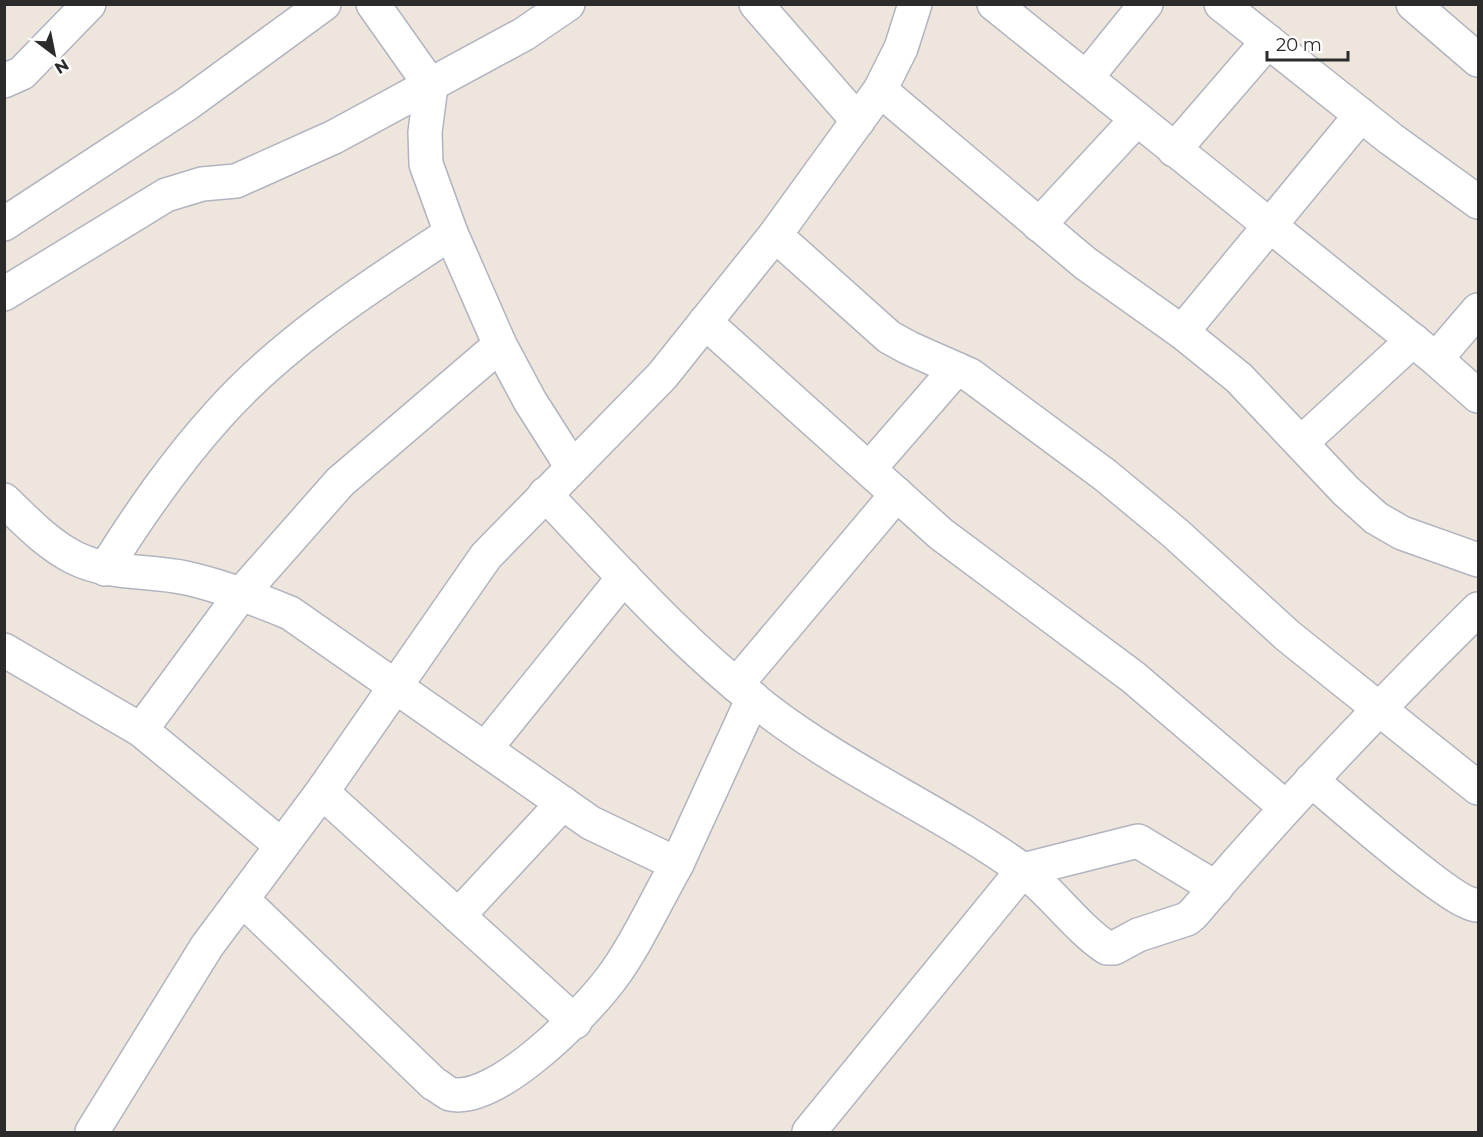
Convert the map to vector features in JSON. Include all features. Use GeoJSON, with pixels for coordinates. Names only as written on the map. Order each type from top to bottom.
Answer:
{"type":"FeatureCollection","features":[{"type":"Feature","properties":{"kind":"street"},"geometry":{"type":"LineString","coordinates":[[4,81],[22,73],[89,4]]}},
{"type":"Feature","properties":{"kind":"street"},"geometry":{"type":"LineString","coordinates":[[4,224],[187,104],[324,4]]}},
{"type":"Feature","properties":{"kind":"street"},"geometry":{"type":"LineString","coordinates":[[373,4],[431,86],[426,132],[426,164],[451,233],[500,345],[530,401],[572,467]]}},
{"type":"Feature","properties":{"kind":"street"},"geometry":{"type":"LineString","coordinates":[[4,294],[166,195],[202,184],[236,181],[334,137],[524,34],[568,4]]}},
{"type":"Feature","properties":{"kind":"street"},"geometry":{"type":"LineString","coordinates":[[756,4],[858,121]]}},
{"type":"Feature","properties":{"kind":"street"},"geometry":{"type":"LineString","coordinates":[[92,1132],[207,946],[322,792],[486,556],[662,375],[775,235],[880,90],[901,48],[915,4]]}},
{"type":"Feature","properties":{"kind":"street"},"geometry":{"type":"LineString","coordinates":[[994,4],[1424,349],[1479,396]]}},
{"type":"Feature","properties":{"kind":"street"},"geometry":{"type":"LineString","coordinates":[[1087,77],[1146,4]]}},
{"type":"Feature","properties":{"kind":"street"},"geometry":{"type":"LineString","coordinates":[[1221,4],[1361,115],[1479,202]]}},
{"type":"Feature","properties":{"kind":"street"},"geometry":{"type":"LineString","coordinates":[[1413,4],[1479,60]]}},
{"type":"Feature","properties":{"kind":"street"},"geometry":{"type":"LineString","coordinates":[[1174,150],[1268,41]]}},
{"type":"Feature","properties":{"kind":"street"},"geometry":{"type":"LineString","coordinates":[[880,90],[1085,263],[1182,332],[1239,378],[1346,491],[1376,518],[1402,533],[1479,560]]}},
{"type":"Feature","properties":{"kind":"street"},"geometry":{"type":"LineString","coordinates":[[1182,332],[1361,115]]}},
{"type":"Feature","properties":{"kind":"street"},"geometry":{"type":"LineString","coordinates":[[1039,225],[1137,119]]}},
{"type":"Feature","properties":{"kind":"street"},"geometry":{"type":"LineString","coordinates":[[105,568],[156,489],[219,413],[275,360],[336,310],[451,233]]}},
{"type":"Feature","properties":{"kind":"street"},"geometry":{"type":"LineString","coordinates":[[775,235],[890,337],[989,388],[1105,475],[1175,533],[1288,636],[1479,788]]}},
{"type":"Feature","properties":{"kind":"street"},"geometry":{"type":"LineString","coordinates":[[1301,443],[1479,310]]}},
{"type":"Feature","properties":{"kind":"street"},"geometry":{"type":"LineString","coordinates":[[705,322],[941,534],[1133,677],[1284,806]]}},
{"type":"Feature","properties":{"kind":"street"},"geometry":{"type":"LineString","coordinates":[[141,729],[242,593],[340,482],[500,345]]}},
{"type":"Feature","properties":{"kind":"street"},"geometry":{"type":"LineString","coordinates":[[869,469],[956,369]]}},
{"type":"Feature","properties":{"kind":"street"},"geometry":{"type":"LineString","coordinates":[[545,494],[676,632],[744,691],[805,737],[986,845],[1023,870],[1107,948],[1114,948],[1138,934],[1187,919],[1216,888],[1284,806],[1377,708],[1479,609]]}},
{"type":"Feature","properties":{"kind":"street"},"geometry":{"type":"LineString","coordinates":[[242,899],[434,1084],[450,1094],[473,1091],[518,1070],[575,1022],[612,978],[677,864],[744,691],[897,494]]}},
{"type":"Feature","properties":{"kind":"street"},"geometry":{"type":"LineString","coordinates":[[4,500],[45,539],[75,558],[105,568],[185,578],[242,593],[290,613],[591,823],[677,864]]}},
{"type":"Feature","properties":{"kind":"street"},"geometry":{"type":"LineString","coordinates":[[485,749],[624,577]]}},
{"type":"Feature","properties":{"kind":"street"},"geometry":{"type":"LineString","coordinates":[[4,650],[141,729],[281,844]]}},
{"type":"Feature","properties":{"kind":"street"},"geometry":{"type":"LineString","coordinates":[[1311,780],[1446,890],[1472,906],[1479,905]]}},
{"type":"Feature","properties":{"kind":"street"},"geometry":{"type":"LineString","coordinates":[[322,792],[575,1022]]}},
{"type":"Feature","properties":{"kind":"street"},"geometry":{"type":"LineString","coordinates":[[458,916],[563,803]]}},
{"type":"Feature","properties":{"kind":"street"},"geometry":{"type":"LineString","coordinates":[[809,1132],[1023,870],[1138,841],[1216,888]]}}]}
